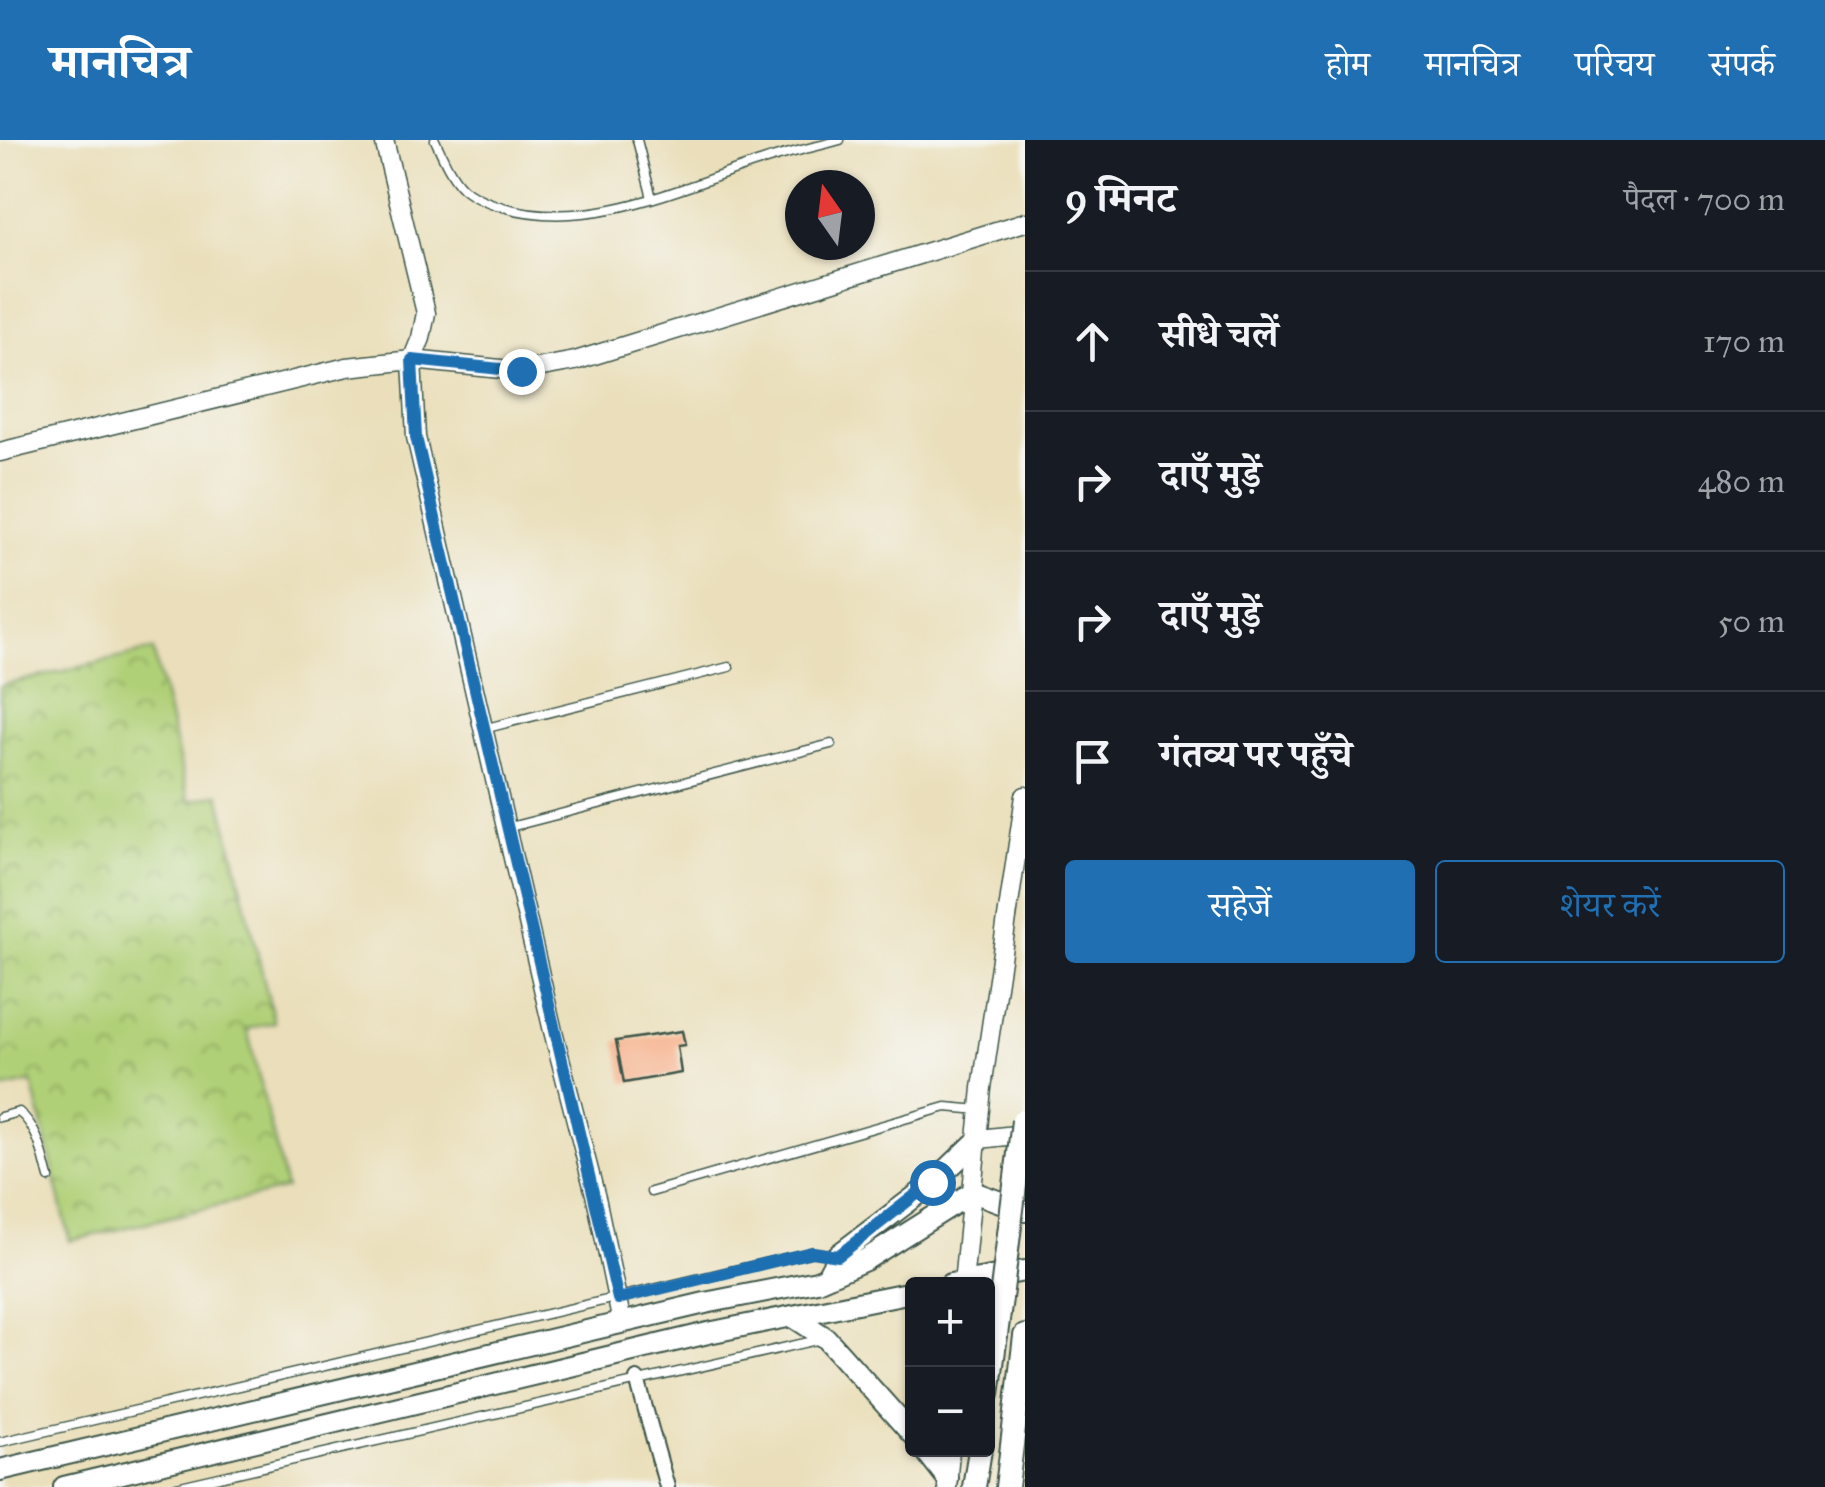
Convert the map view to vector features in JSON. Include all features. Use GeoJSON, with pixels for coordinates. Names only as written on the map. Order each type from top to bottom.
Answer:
{"type":"FeatureCollection","features":[{"type":"Feature","properties":{"kind":"highway"},"geometry":{"type":"LineString","coordinates":[[992,1367],[1024,1120]]}},
{"type":"Feature","properties":{"kind":"highway"},"geometry":{"type":"LineString","coordinates":[[1008,1487],[1025,1336]]}},
{"type":"Feature","properties":{"kind":"highway"},"geometry":{"type":"LineString","coordinates":[[974,1487],[979,1457]]}},
{"type":"Feature","properties":{"kind":"main road"},"geometry":{"type":"LineString","coordinates":[[827,1276],[838,1256],[980,1139]]}},
{"type":"Feature","properties":{"kind":"main road"},"geometry":{"type":"LineString","coordinates":[[0,1470],[827,1276],[864,1260],[973,1192],[1025,1211]]}},
{"type":"Feature","properties":{"kind":"main road"},"geometry":{"type":"LineString","coordinates":[[995,1277],[1025,1271]]}},
{"type":"Feature","properties":{"kind":"main road"},"geometry":{"type":"LineString","coordinates":[[64,1487],[792,1316],[905,1293]]}},
{"type":"Feature","properties":{"kind":"main road"},"geometry":{"type":"LineString","coordinates":[[792,1316],[826,1338],[905,1426]]}},
{"type":"Feature","properties":{"kind":"main road"},"geometry":{"type":"LineString","coordinates":[[930,1457],[947,1482]]}},
{"type":"Feature","properties":{"kind":"street"},"geometry":{"type":"LineString","coordinates":[[384,140],[426,314],[412,360],[416,437],[622,1323]]}},
{"type":"Feature","properties":{"kind":"street"},"geometry":{"type":"LineString","coordinates":[[0,452],[347,366],[412,360],[521,371],[575,361],[1025,222]]}},
{"type":"Feature","properties":{"kind":"street"},"geometry":{"type":"LineString","coordinates":[[960,1277],[1025,796]]}},
{"type":"Feature","properties":{"kind":"street"},"geometry":{"type":"LineString","coordinates":[[980,1139],[1024,1120]]}},
{"type":"Feature","properties":{"kind":"street"},"geometry":{"type":"LineString","coordinates":[[638,1379],[667,1487]]}},
{"type":"Feature","properties":{"kind":"street"},"geometry":{"type":"LineString","coordinates":[[947,1482],[949,1457]]}},
{"type":"Feature","properties":{"kind":"lane"},"geometry":{"type":"LineString","coordinates":[[434,140],[462,187],[486,202],[553,216],[600,211],[652,198],[768,159],[840,140]]}},
{"type":"Feature","properties":{"kind":"lane"},"geometry":{"type":"LineString","coordinates":[[637,140],[652,198]]}},
{"type":"Feature","properties":{"kind":"lane"},"geometry":{"type":"LineString","coordinates":[[483,730],[729,666]]}},
{"type":"Feature","properties":{"kind":"lane"},"geometry":{"type":"LineString","coordinates":[[506,828],[831,744]]}},
{"type":"Feature","properties":{"kind":"lane"},"geometry":{"type":"LineString","coordinates":[[651,1192],[946,1107],[981,1110]]}},
{"type":"Feature","properties":{"kind":"lane"},"geometry":{"type":"LineString","coordinates":[[0,1116],[19,1112],[26,1118],[39,1142],[48,1178]]}},
{"type":"Feature","properties":{"kind":"lane"},"geometry":{"type":"LineString","coordinates":[[0,1442],[812,1252],[838,1256]]}},
{"type":"Feature","properties":{"kind":"lane"},"geometry":{"type":"LineString","coordinates":[[176,1487],[826,1338]]}},
{"type":"Feature","properties":{"kind":"green space"},"geometry":{"type":"Polygon","coordinates":[[[153,650],[189,801],[219,794],[274,1022],[247,1029],[286,1189],[70,1241],[32,1082],[2,1089],[0,1079],[0,686],[153,650]]]}},
{"type":"Feature","properties":{"kind":"building"},"geometry":{"type":"Polygon","coordinates":[[[682,1031],[685,1045],[677,1046],[681,1073],[624,1083],[616,1041],[682,1031]]]}},
{"type":"Feature","properties":{"kind":"route"},"geometry":{"type":"LineString","coordinates":[[521,371],[412,360],[416,437],[618,1299],[812,1252],[838,1256],[932,1182]]}}]}
